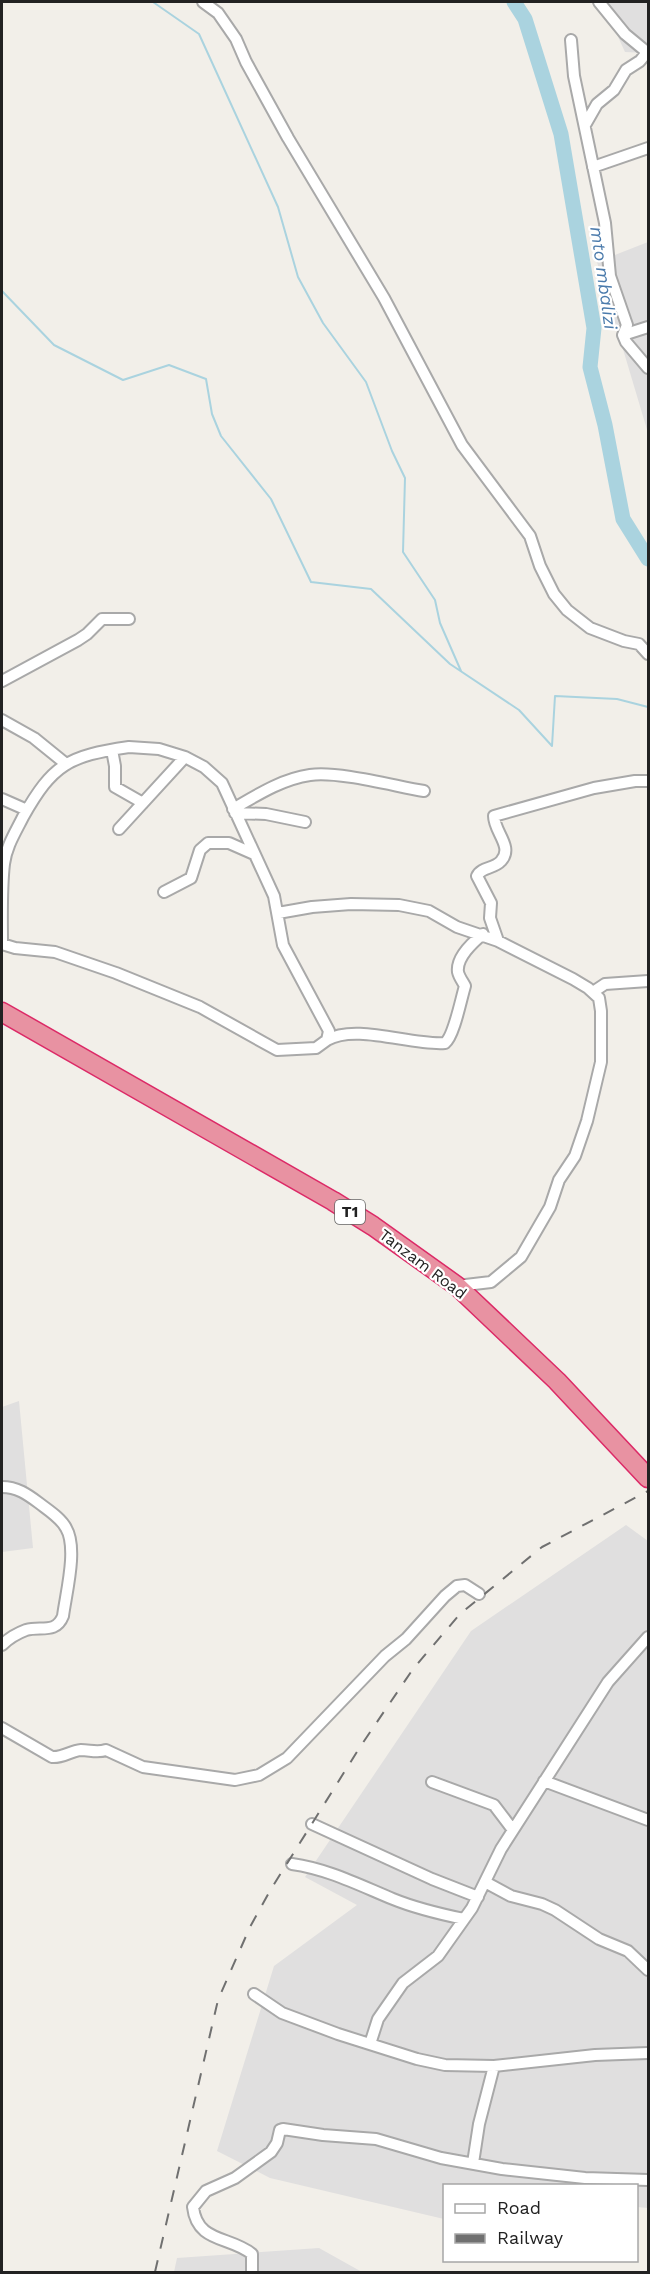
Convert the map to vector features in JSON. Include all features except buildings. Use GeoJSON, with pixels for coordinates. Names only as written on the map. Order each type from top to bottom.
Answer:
{"type":"FeatureCollection","features":[{"type":"Feature","properties":{"kind":"highway","name":"Tanzam Road"},"geometry":{"type":"LineString","coordinates":[[2,1012],[333,1201],[373,1226],[457,1286],[557,1381],[648,1478]]}},
{"type":"Feature","properties":{"kind":"street"},"geometry":{"type":"LineString","coordinates":[[203,2],[218,13],[236,39],[246,62],[288,138],[384,298],[462,445],[530,536],[540,566],[554,594],[567,610],[590,628],[624,641],[639,644],[648,654]]}},
{"type":"Feature","properties":{"kind":"street"},"geometry":{"type":"LineString","coordinates":[[585,124],[597,104],[614,90],[626,70],[648,52],[625,34],[599,2]]}},
{"type":"Feature","properties":{"kind":"street"},"geometry":{"type":"LineString","coordinates":[[571,40],[574,76],[605,223],[610,276],[627,325],[623,335],[626,342],[648,368]]}},
{"type":"Feature","properties":{"kind":"street"},"geometry":{"type":"LineString","coordinates":[[593,167],[648,148]]}},
{"type":"Feature","properties":{"kind":"street"},"geometry":{"type":"LineString","coordinates":[[623,335],[648,327]]}},
{"type":"Feature","properties":{"kind":"street"},"geometry":{"type":"LineString","coordinates":[[2,681],[78,640],[102,619],[129,619]]}},
{"type":"Feature","properties":{"kind":"street"},"geometry":{"type":"LineString","coordinates":[[2,720],[34,738],[66,764]]}},
{"type":"Feature","properties":{"kind":"street"},"geometry":{"type":"LineString","coordinates":[[327,1040],[329,1031],[320,1011],[283,945],[274,896],[219,779],[204,766],[184,757],[144,747],[112,750],[66,764],[47,778],[9,843],[4,863],[2,944],[15,948],[55,952],[116,973],[200,1007],[277,1050],[316,1048],[327,1040],[350,1035],[381,1036],[434,1044],[448,1041],[453,1033],[459,1001],[465,986],[459,975],[459,966],[467,950],[483,934]]}},
{"type":"Feature","properties":{"kind":"street"},"geometry":{"type":"LineString","coordinates":[[112,750],[115,787],[143,803]]}},
{"type":"Feature","properties":{"kind":"street"},"geometry":{"type":"LineString","coordinates":[[119,829],[184,757]]}},
{"type":"Feature","properties":{"kind":"street"},"geometry":{"type":"LineString","coordinates":[[234,811],[281,784],[308,775],[328,775],[424,791]]}},
{"type":"Feature","properties":{"kind":"street"},"geometry":{"type":"LineString","coordinates":[[498,941],[490,918],[491,903],[477,876],[480,871],[497,865],[506,852],[494,816],[594,788],[648,781]]}},
{"type":"Feature","properties":{"kind":"street"},"geometry":{"type":"LineString","coordinates":[[2,799],[27,810]]}},
{"type":"Feature","properties":{"kind":"street"},"geometry":{"type":"LineString","coordinates":[[234,811],[266,814],[304,822]]}},
{"type":"Feature","properties":{"kind":"street"},"geometry":{"type":"LineString","coordinates":[[164,892],[191,878],[200,850],[208,843],[229,843],[254,854]]}},
{"type":"Feature","properties":{"kind":"street"},"geometry":{"type":"LineString","coordinates":[[278,913],[332,905],[399,905],[429,911],[458,927],[498,941],[582,983],[599,998],[601,1062],[588,1121],[575,1156],[559,1180],[550,1207],[521,1257],[491,1282],[457,1286]]}},
{"type":"Feature","properties":{"kind":"street"},"geometry":{"type":"LineString","coordinates":[[593,992],[605,984],[648,981]]}},
{"type":"Feature","properties":{"kind":"street"},"geometry":{"type":"LineString","coordinates":[[2,1487],[23,1491],[62,1522],[69,1535],[71,1554],[63,1616],[60,1623],[56,1627],[25,1630],[2,1645]]}},
{"type":"Feature","properties":{"kind":"street"},"geometry":{"type":"LineString","coordinates":[[2,1728],[52,1757],[61,1758],[81,1750],[98,1752],[106,1749],[143,1767],[235,1780],[252,1777],[287,1758],[453,1589],[465,1585],[479,1594]]}},
{"type":"Feature","properties":{"kind":"street"},"geometry":{"type":"LineString","coordinates":[[370,2044],[378,2019],[403,1983],[438,1956],[464,1919],[513,1830],[608,1682],[648,1637]]}},
{"type":"Feature","properties":{"kind":"street"},"geometry":{"type":"LineString","coordinates":[[544,1781],[646,1816]]}},
{"type":"Feature","properties":{"kind":"street"},"geometry":{"type":"LineString","coordinates":[[432,1782],[494,1805],[513,1830]]}},
{"type":"Feature","properties":{"kind":"street"},"geometry":{"type":"LineString","coordinates":[[312,1824],[382,1854],[432,1879],[478,1897]]}},
{"type":"Feature","properties":{"kind":"street"},"geometry":{"type":"LineString","coordinates":[[292,1864],[341,1876],[404,1903],[464,1919]]}},
{"type":"Feature","properties":{"kind":"street"},"geometry":{"type":"LineString","coordinates":[[485,1882],[518,1899],[542,1904],[555,1910],[596,1937],[628,1951],[648,1970]]}},
{"type":"Feature","properties":{"kind":"street"},"geometry":{"type":"LineString","coordinates":[[254,1994],[282,2013],[431,2063],[494,2066],[595,2055],[648,2053]]}},
{"type":"Feature","properties":{"kind":"street"},"geometry":{"type":"LineString","coordinates":[[473,2163],[479,2124],[494,2066]]}},
{"type":"Feature","properties":{"kind":"street"},"geometry":{"type":"LineString","coordinates":[[252,2272],[252,2254],[242,2247],[205,2232],[199,2225],[193,2207],[206,2191],[235,2178],[271,2152],[277,2143],[281,2129],[376,2139],[441,2158],[559,2176],[648,2180]]}},
{"type":"Feature","properties":{"kind":"shaded area"},"geometry":{"type":"Polygon","coordinates":[[[602,2],[648,2],[648,53],[625,52],[602,2]]]}},
{"type":"Feature","properties":{"kind":"shaded area"},"geometry":{"type":"Polygon","coordinates":[[[648,242],[648,433],[597,262],[648,242]]]}},
{"type":"Feature","properties":{"kind":"shaded area"},"geometry":{"type":"Polygon","coordinates":[[[19,1401],[33,1548],[2,1552],[2,1407],[19,1401]]]}},
{"type":"Feature","properties":{"kind":"shaded area"},"geometry":{"type":"Polygon","coordinates":[[[626,1525],[648,1541],[648,2208],[638,2207],[638,2184],[443,2184],[443,2219],[270,2178],[217,2151],[274,1966],[357,1905],[305,1877],[471,1631],[626,1525]]]}},
{"type":"Feature","properties":{"kind":"shaded area"},"geometry":{"type":"Polygon","coordinates":[[[319,2248],[362,2272],[174,2272],[177,2258],[319,2248]]]}},
{"type":"Feature","properties":{"kind":"waterway"},"geometry":{"type":"LineString","coordinates":[[153,2],[199,34],[278,207],[298,277],[323,323],[366,382],[392,451],[405,478],[403,552],[435,600],[440,623],[461,671]]}},
{"type":"Feature","properties":{"kind":"waterway","name":"mto mbalizi"},"geometry":{"type":"LineString","coordinates":[[514,2],[525,19],[561,134],[594,328],[590,367],[605,425],[623,519],[648,559]]}},
{"type":"Feature","properties":{"kind":"waterway"},"geometry":{"type":"LineString","coordinates":[[2,291],[54,345],[123,380],[169,365],[206,379],[212,414],[221,436],[271,499],[311,582],[371,589],[450,664],[519,710],[552,746],[555,696],[617,699],[648,707]]}},
{"type":"Feature","properties":{"kind":"railway"},"geometry":{"type":"LineString","coordinates":[[155,2272],[218,2000],[250,1927],[271,1889],[360,1747],[413,1669],[460,1614],[542,1547],[648,1491]]}}]}
